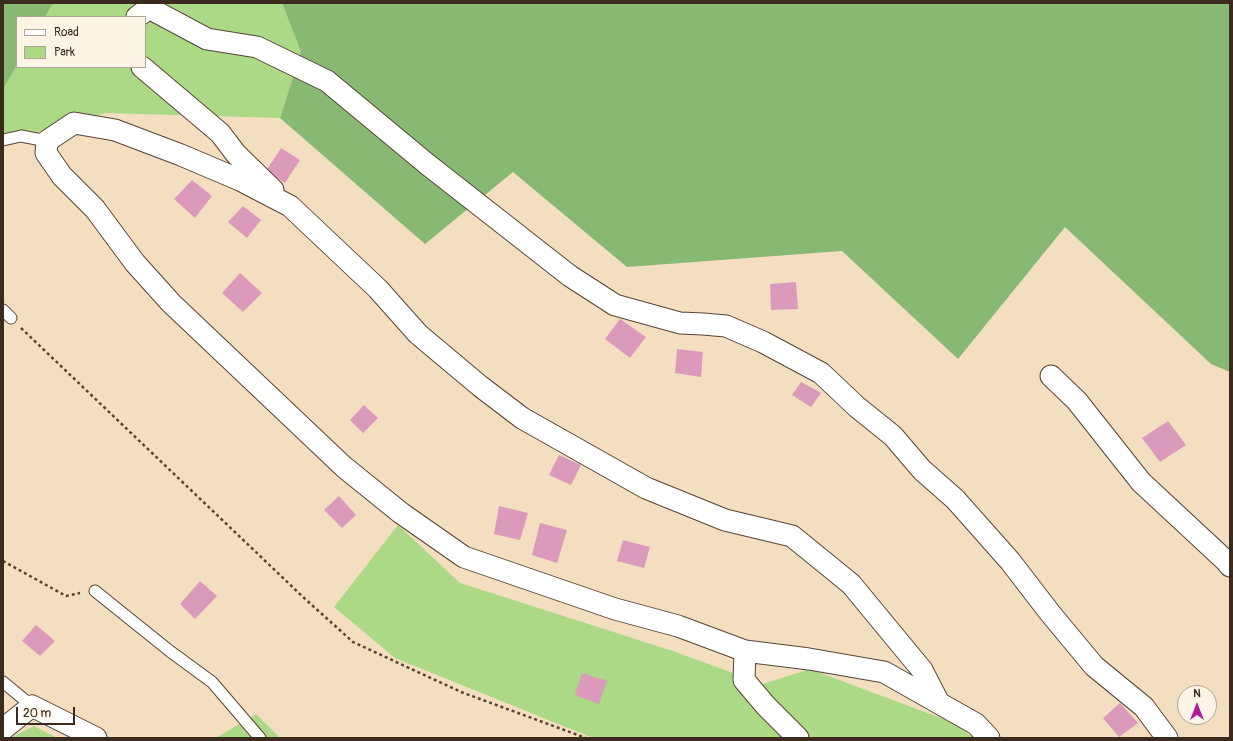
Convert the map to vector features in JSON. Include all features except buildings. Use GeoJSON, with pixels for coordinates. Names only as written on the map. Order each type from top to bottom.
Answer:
{"type":"FeatureCollection","features":[{"type":"Feature","properties":{"kind":"street"},"geometry":{"type":"LineString","coordinates":[[138,16],[149,8],[207,39],[257,47],[327,81],[445,179],[570,276],[615,305],[680,323],[726,326],[763,342],[821,373],[857,407],[893,436],[922,470],[956,499],[1010,561],[1050,614],[1094,666],[1144,707],[1166,738]]}},
{"type":"Feature","properties":{"kind":"street"},"geometry":{"type":"LineString","coordinates":[[143,68],[220,133],[236,154],[378,289],[418,334],[480,386],[522,418],[646,488],[725,520],[792,536],[851,584],[922,670],[939,703]]}},
{"type":"Feature","properties":{"kind":"street"},"geometry":{"type":"LineString","coordinates":[[290,206],[240,180],[182,155],[115,130],[74,123],[47,141],[46,153],[62,176],[95,209],[135,263],[171,303],[344,467],[401,513],[464,557],[615,609],[678,626],[744,651],[884,672],[976,724],[989,738]]}},
{"type":"Feature","properties":{"kind":"street"},"geometry":{"type":"LineString","coordinates":[[1051,376],[1077,401],[1141,482],[1230,566]]}},
{"type":"Feature","properties":{"kind":"street"},"geometry":{"type":"LineString","coordinates":[[744,651],[744,680],[766,706],[798,738]]}},
{"type":"Feature","properties":{"kind":"street"},"geometry":{"type":"LineString","coordinates":[[3,729],[32,706],[96,738]]}},
{"type":"Feature","properties":{"kind":"lane"},"geometry":{"type":"LineString","coordinates":[[3,140],[21,136],[47,141]]}},
{"type":"Feature","properties":{"kind":"lane"},"geometry":{"type":"LineString","coordinates":[[95,591],[170,652],[212,682],[260,738]]}},
{"type":"Feature","properties":{"kind":"lane"},"geometry":{"type":"LineString","coordinates":[[3,682],[32,706]]}},
{"type":"Feature","properties":{"kind":"path"},"geometry":{"type":"LineString","coordinates":[[7,314],[303,597],[353,642],[461,692],[586,738]]}},
{"type":"Feature","properties":{"kind":"path"},"geometry":{"type":"LineString","coordinates":[[3,562],[66,596],[95,591]]}},
{"type":"Feature","properties":{"kind":"green space"},"geometry":{"type":"Polygon","coordinates":[[[3,3],[53,3],[46,16],[16,16],[16,67],[3,89],[3,3]]]}},
{"type":"Feature","properties":{"kind":"green space"},"geometry":{"type":"Polygon","coordinates":[[[53,3],[282,3],[301,52],[280,118],[106,113],[3,141],[3,89],[16,67],[16,68],[146,68],[146,16],[46,16],[53,3]]]}},
{"type":"Feature","properties":{"kind":"green space"},"geometry":{"type":"Polygon","coordinates":[[[282,3],[1230,3],[1230,372],[1211,364],[1065,227],[958,359],[842,251],[627,267],[513,172],[425,244],[280,118],[301,52],[282,3]]]}},
{"type":"Feature","properties":{"kind":"green space"},"geometry":{"type":"Polygon","coordinates":[[[398,525],[460,583],[673,651],[763,684],[810,669],[957,724],[973,738],[593,738],[395,658],[334,607],[398,525]]]}},
{"type":"Feature","properties":{"kind":"green space"},"geometry":{"type":"Polygon","coordinates":[[[256,714],[280,738],[216,738],[256,714]]]}},
{"type":"Feature","properties":{"kind":"green space"},"geometry":{"type":"Polygon","coordinates":[[[34,726],[57,738],[10,738],[34,726]]]}}]}
